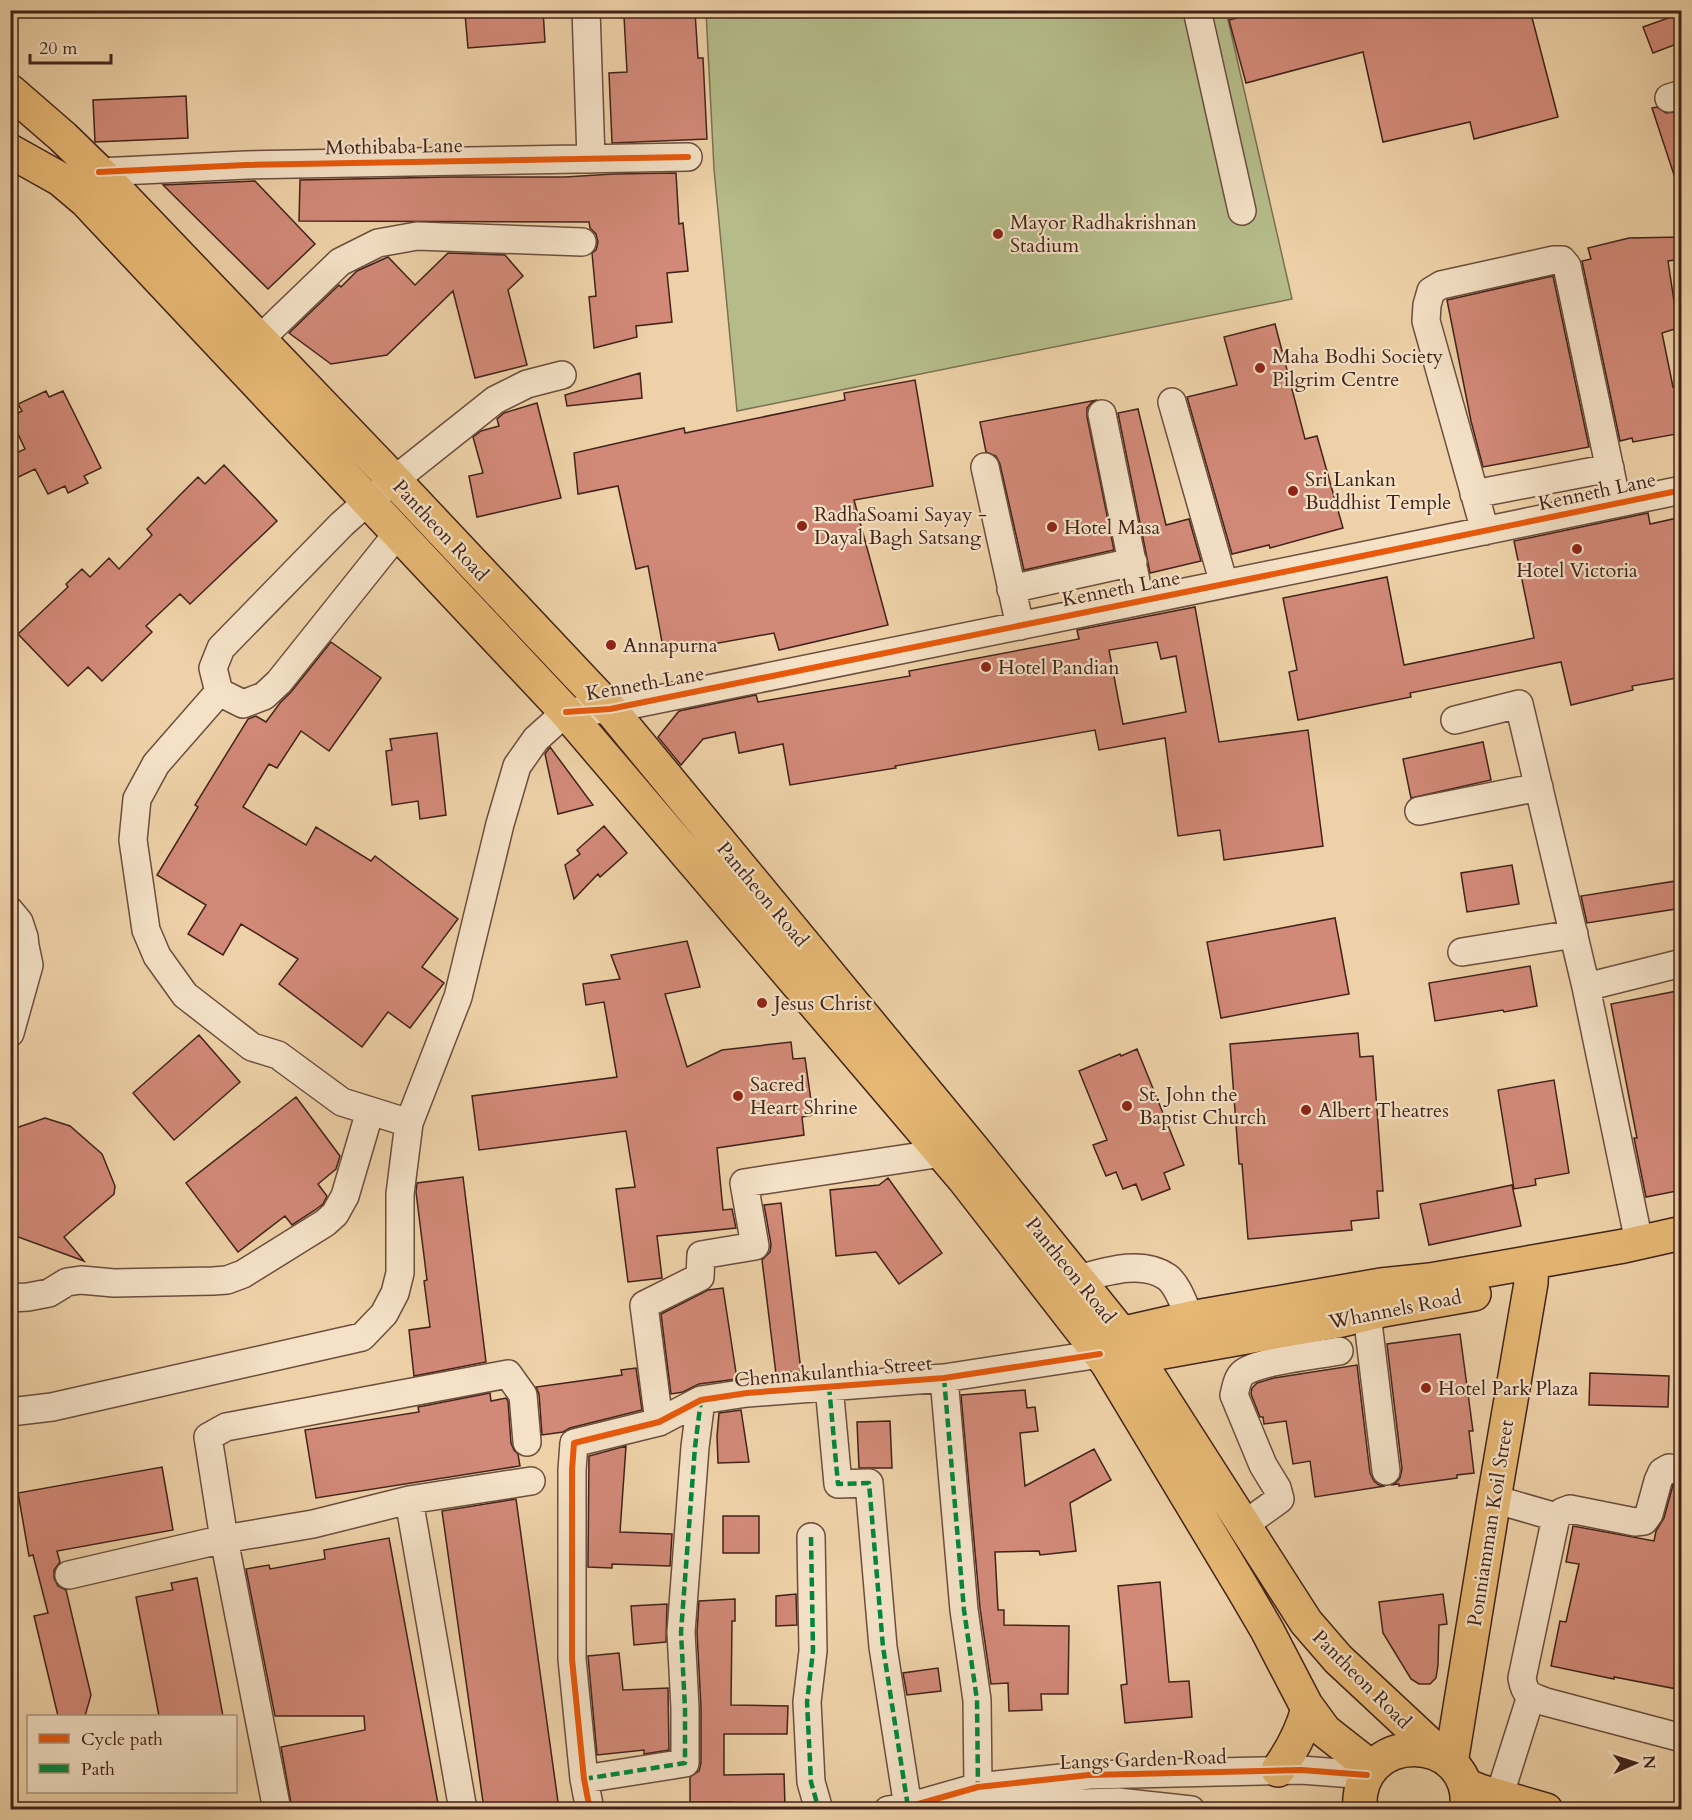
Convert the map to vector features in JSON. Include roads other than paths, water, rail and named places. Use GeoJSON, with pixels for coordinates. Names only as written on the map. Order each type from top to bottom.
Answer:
{"type":"FeatureCollection","features":[{"type":"Feature","properties":{"kind":"main road","name":"Pantheon Road"},"geometry":{"type":"LineString","coordinates":[[10,91],[99,172],[610,709],[951,1121],[1078,1279],[1111,1349],[1308,1708],[1325,1731],[1370,1771]]}},
{"type":"Feature","properties":{"kind":"main road","name":"Pantheon Road"},"geometry":{"type":"LineString","coordinates":[[10,151],[60,178],[86,201],[566,712],[1111,1349],[1244,1525],[1320,1640],[1456,1779]]}},
{"type":"Feature","properties":{"kind":"main road","name":"Whannels Road"},"geometry":{"type":"LineString","coordinates":[[1111,1349],[1342,1320],[1442,1301],[1531,1272],[1639,1242],[1682,1233]]}},
{"type":"Feature","properties":{"kind":"main road","name":"Whannels Road"},"geometry":{"type":"LineString","coordinates":[[1111,1349],[1190,1318],[1381,1285],[1531,1272],[1682,1246]]}},
{"type":"Feature","properties":{"kind":"main road","name":"Ponniamman Koil Street"},"geometry":{"type":"LineString","coordinates":[[1456,1779],[1494,1499],[1531,1272]]}},
{"type":"Feature","properties":{"kind":"main road"},"geometry":{"type":"LineString","coordinates":[[1238,1579],[1266,1561]]}},
{"type":"Feature","properties":{"kind":"main road"},"geometry":{"type":"LineString","coordinates":[[1278,1770],[1301,1734],[1308,1708]]}},
{"type":"Feature","properties":{"kind":"main road"},"geometry":{"type":"LineString","coordinates":[[1360,1809],[1361,1791],[1370,1771],[1393,1752],[1405,1749],[1431,1751],[1456,1779],[1499,1797],[1546,1809]]}},
{"type":"Feature","properties":{"kind":"street"},"geometry":{"type":"LineString","coordinates":[[586,10],[591,159]]}},
{"type":"Feature","properties":{"kind":"street"},"geometry":{"type":"LineString","coordinates":[[1197,10],[1242,211]]}},
{"type":"Feature","properties":{"kind":"street","name":"Mothibaba Lane"},"geometry":{"type":"LineString","coordinates":[[99,172],[246,165],[688,157]]}},
{"type":"Feature","properties":{"kind":"street"},"geometry":{"type":"LineString","coordinates":[[259,340],[340,262],[378,243],[417,236],[582,242]]}},
{"type":"Feature","properties":{"kind":"street"},"geometry":{"type":"LineString","coordinates":[[1485,531],[1426,321],[1427,304],[1431,291],[1441,285],[1554,260],[1562,261],[1567,266],[1617,503]]}},
{"type":"Feature","properties":{"kind":"street"},"geometry":{"type":"LineString","coordinates":[[398,533],[279,682],[264,696],[243,704],[219,692],[213,668],[221,648],[342,524],[495,400],[528,384],[562,375]]}},
{"type":"Feature","properties":{"kind":"street"},"geometry":{"type":"LineString","coordinates":[[1172,402],[1224,584]]}},
{"type":"Feature","properties":{"kind":"street"},"geometry":{"type":"LineString","coordinates":[[1102,414],[1140,601]]}},
{"type":"Feature","properties":{"kind":"street"},"geometry":{"type":"LineString","coordinates":[[985,467],[1020,626]]}},
{"type":"Feature","properties":{"kind":"street"},"geometry":{"type":"LineString","coordinates":[[1474,494],[1610,468]]}},
{"type":"Feature","properties":{"kind":"street","name":"Kenneth Lane"},"geometry":{"type":"LineString","coordinates":[[566,712],[610,709],[1682,490]]}},
{"type":"Feature","properties":{"kind":"street"},"geometry":{"type":"LineString","coordinates":[[1011,589],[1132,562]]}},
{"type":"Feature","properties":{"kind":"street"},"geometry":{"type":"LineString","coordinates":[[219,692],[156,764],[137,799],[133,840],[146,930],[158,956],[185,995],[252,1047],[278,1055],[342,1102],[409,1123]]}},
{"type":"Feature","properties":{"kind":"street"},"geometry":{"type":"LineString","coordinates":[[1455,720],[1519,704],[1586,987],[1639,1242]]}},
{"type":"Feature","properties":{"kind":"street"},"geometry":{"type":"LineString","coordinates":[[10,1412],[52,1407],[362,1337],[384,1314],[395,1293],[400,1273],[400,1194],[409,1123],[458,997],[500,824],[518,766],[536,738],[566,712]]}},
{"type":"Feature","properties":{"kind":"street"},"geometry":{"type":"LineString","coordinates":[[1419,811],[1539,787]]}},
{"type":"Feature","properties":{"kind":"street"},"geometry":{"type":"LineString","coordinates":[[10,911],[19,922],[29,965],[10,1033]]}},
{"type":"Feature","properties":{"kind":"street"},"geometry":{"type":"LineString","coordinates":[[1462,952],[1574,934]]}},
{"type":"Feature","properties":{"kind":"street"},"geometry":{"type":"LineString","coordinates":[[1586,987],[1682,963]]}},
{"type":"Feature","properties":{"kind":"street"},"geometry":{"type":"LineString","coordinates":[[10,1298],[48,1293],[67,1282],[81,1280],[114,1283],[213,1281],[243,1275],[325,1223],[335,1214],[345,1196],[370,1111]]}},
{"type":"Feature","properties":{"kind":"street"},"geometry":{"type":"LineString","coordinates":[[659,1422],[644,1305],[700,1276],[701,1255],[755,1246],[744,1183],[942,1153]]}},
{"type":"Feature","properties":{"kind":"street"},"geometry":{"type":"LineString","coordinates":[[1078,1279],[1136,1268],[1152,1270],[1167,1277],[1190,1318]]}},
{"type":"Feature","properties":{"kind":"street"},"geometry":{"type":"LineString","coordinates":[[1367,1314],[1386,1471]]}},
{"type":"Feature","properties":{"kind":"street","name":"Chennakulanthia Street"},"geometry":{"type":"LineString","coordinates":[[584,1779],[572,1659],[574,1443],[659,1422],[702,1400],[747,1393],[944,1378],[1111,1349]]}},
{"type":"Feature","properties":{"kind":"street"},"geometry":{"type":"LineString","coordinates":[[1244,1525],[1280,1499],[1234,1395],[1240,1377],[1256,1366],[1339,1351]]}},
{"type":"Feature","properties":{"kind":"street"},"geometry":{"type":"LineString","coordinates":[[277,1809],[224,1539],[208,1437],[226,1427],[508,1374],[523,1395],[527,1442]]}},
{"type":"Feature","properties":{"kind":"street"},"geometry":{"type":"LineString","coordinates":[[944,1378],[964,1610],[977,1700],[978,1787]]}},
{"type":"Feature","properties":{"kind":"street"},"geometry":{"type":"LineString","coordinates":[[829,1386],[838,1484],[869,1483],[898,1808]]}},
{"type":"Feature","properties":{"kind":"street"},"geometry":{"type":"LineString","coordinates":[[590,1809],[584,1779],[685,1763],[681,1632],[694,1447],[702,1400]]}},
{"type":"Feature","properties":{"kind":"street"},"geometry":{"type":"LineString","coordinates":[[1682,1471],[1669,1468],[1662,1472],[1649,1514],[1644,1521],[1635,1522],[1570,1509],[1556,1517],[1522,1678],[1524,1689],[1531,1696],[1682,1738]]}},
{"type":"Feature","properties":{"kind":"street"},"geometry":{"type":"LineString","coordinates":[[69,1575],[224,1539],[313,1524],[409,1500],[531,1481]]}},
{"type":"Feature","properties":{"kind":"street"},"geometry":{"type":"LineString","coordinates":[[1494,1499],[1556,1517]]}},
{"type":"Feature","properties":{"kind":"street"},"geometry":{"type":"LineString","coordinates":[[409,1500],[463,1809]]}},
{"type":"Feature","properties":{"kind":"street"},"geometry":{"type":"LineString","coordinates":[[811,1536],[813,1651],[807,1702],[811,1782],[819,1809]]}},
{"type":"Feature","properties":{"kind":"street"},"geometry":{"type":"LineString","coordinates":[[1499,1797],[1531,1696]]}},
{"type":"Feature","properties":{"kind":"street","name":"Langs Garden Road"},"geometry":{"type":"LineString","coordinates":[[898,1808],[978,1787],[1089,1775],[1278,1770],[1370,1771]]}},
{"type":"Feature","properties":{"kind":"street","name":"Langs Garden Road"},"geometry":{"type":"LineString","coordinates":[[898,1808],[1006,1808],[1118,1802],[1191,1809]]}},
{"type":"Feature","properties":{"kind":"place","name":"Mayor Radhakrishnan Stadium"},"geometry":{"type":"Point","coordinates":[998,234]}},
{"type":"Feature","properties":{"kind":"place","name":"Maha Bodhi Society Pilgrim Centre"},"geometry":{"type":"Point","coordinates":[1260,368]}},
{"type":"Feature","properties":{"kind":"place","name":"Sri Lankan Buddhist Temple"},"geometry":{"type":"Point","coordinates":[1293,491]}},
{"type":"Feature","properties":{"kind":"place","name":"RadhaSoami Sayay - Dayal Bagh Satsang"},"geometry":{"type":"Point","coordinates":[802,526]}},
{"type":"Feature","properties":{"kind":"place","name":"Hotel Masa"},"geometry":{"type":"Point","coordinates":[1052,527]}},
{"type":"Feature","properties":{"kind":"place","name":"Hotel Victoria"},"geometry":{"type":"Point","coordinates":[1577,549]}},
{"type":"Feature","properties":{"kind":"place","name":"Annapurna"},"geometry":{"type":"Point","coordinates":[611,645]}},
{"type":"Feature","properties":{"kind":"place","name":"Hotel Pandian"},"geometry":{"type":"Point","coordinates":[986,667]}},
{"type":"Feature","properties":{"kind":"place","name":"Jesus Christ"},"geometry":{"type":"Point","coordinates":[762,1003]}},
{"type":"Feature","properties":{"kind":"place","name":"Sacred Heart Shrine"},"geometry":{"type":"Point","coordinates":[738,1096]}},
{"type":"Feature","properties":{"kind":"place","name":"St. John the Baptist Church"},"geometry":{"type":"Point","coordinates":[1127,1106]}},
{"type":"Feature","properties":{"kind":"place","name":"Albert Theatres"},"geometry":{"type":"Point","coordinates":[1306,1110]}},
{"type":"Feature","properties":{"kind":"place","name":"Hotel Park Plaza"},"geometry":{"type":"Point","coordinates":[1426,1388]}}]}
